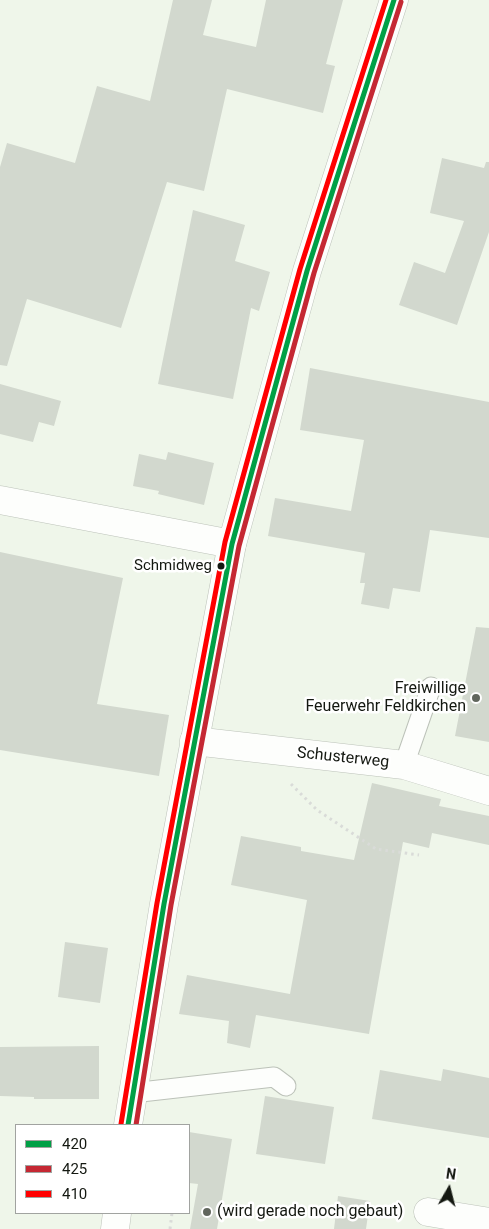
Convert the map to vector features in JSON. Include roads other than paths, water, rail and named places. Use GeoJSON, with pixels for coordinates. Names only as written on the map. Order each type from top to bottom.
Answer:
{"type":"FeatureCollection","features":[{"type":"Feature","properties":{"kind":"main road"},"geometry":{"type":"LineString","coordinates":[[128,1124],[164,904],[232,544],[307,271],[394,0]]}},
{"type":"Feature","properties":{"kind":"main road"},"geometry":{"type":"LineString","coordinates":[[0,500],[232,544]]}},
{"type":"Feature","properties":{"kind":"main road","name":"Schusterweg"},"geometry":{"type":"LineString","coordinates":[[194,741],[404,765],[489,791]]}},
{"type":"Feature","properties":{"kind":"main road"},"geometry":{"type":"LineString","coordinates":[[428,1212],[489,1222]]}},
{"type":"Feature","properties":{"kind":"main road"},"geometry":{"type":"LineString","coordinates":[[115,1229],[117,1214]]}},
{"type":"Feature","properties":{"kind":"lane"},"geometry":{"type":"LineString","coordinates":[[404,765],[431,687]]}},
{"type":"Feature","properties":{"kind":"lane"},"geometry":{"type":"LineString","coordinates":[[132,1093],[274,1077],[286,1086]]}},
{"type":"Feature","properties":{"kind":"place","name":"Schmidweg"},"geometry":{"type":"Point","coordinates":[221,566]}},
{"type":"Feature","properties":{"kind":"place","name":"Freiwillige Feuerwehr Feldkirchen"},"geometry":{"type":"Point","coordinates":[476,698]}},
{"type":"Feature","properties":{"kind":"place","name":"(wird gerade noch gebaut)"},"geometry":{"type":"Point","coordinates":[207,1212]}}]}
